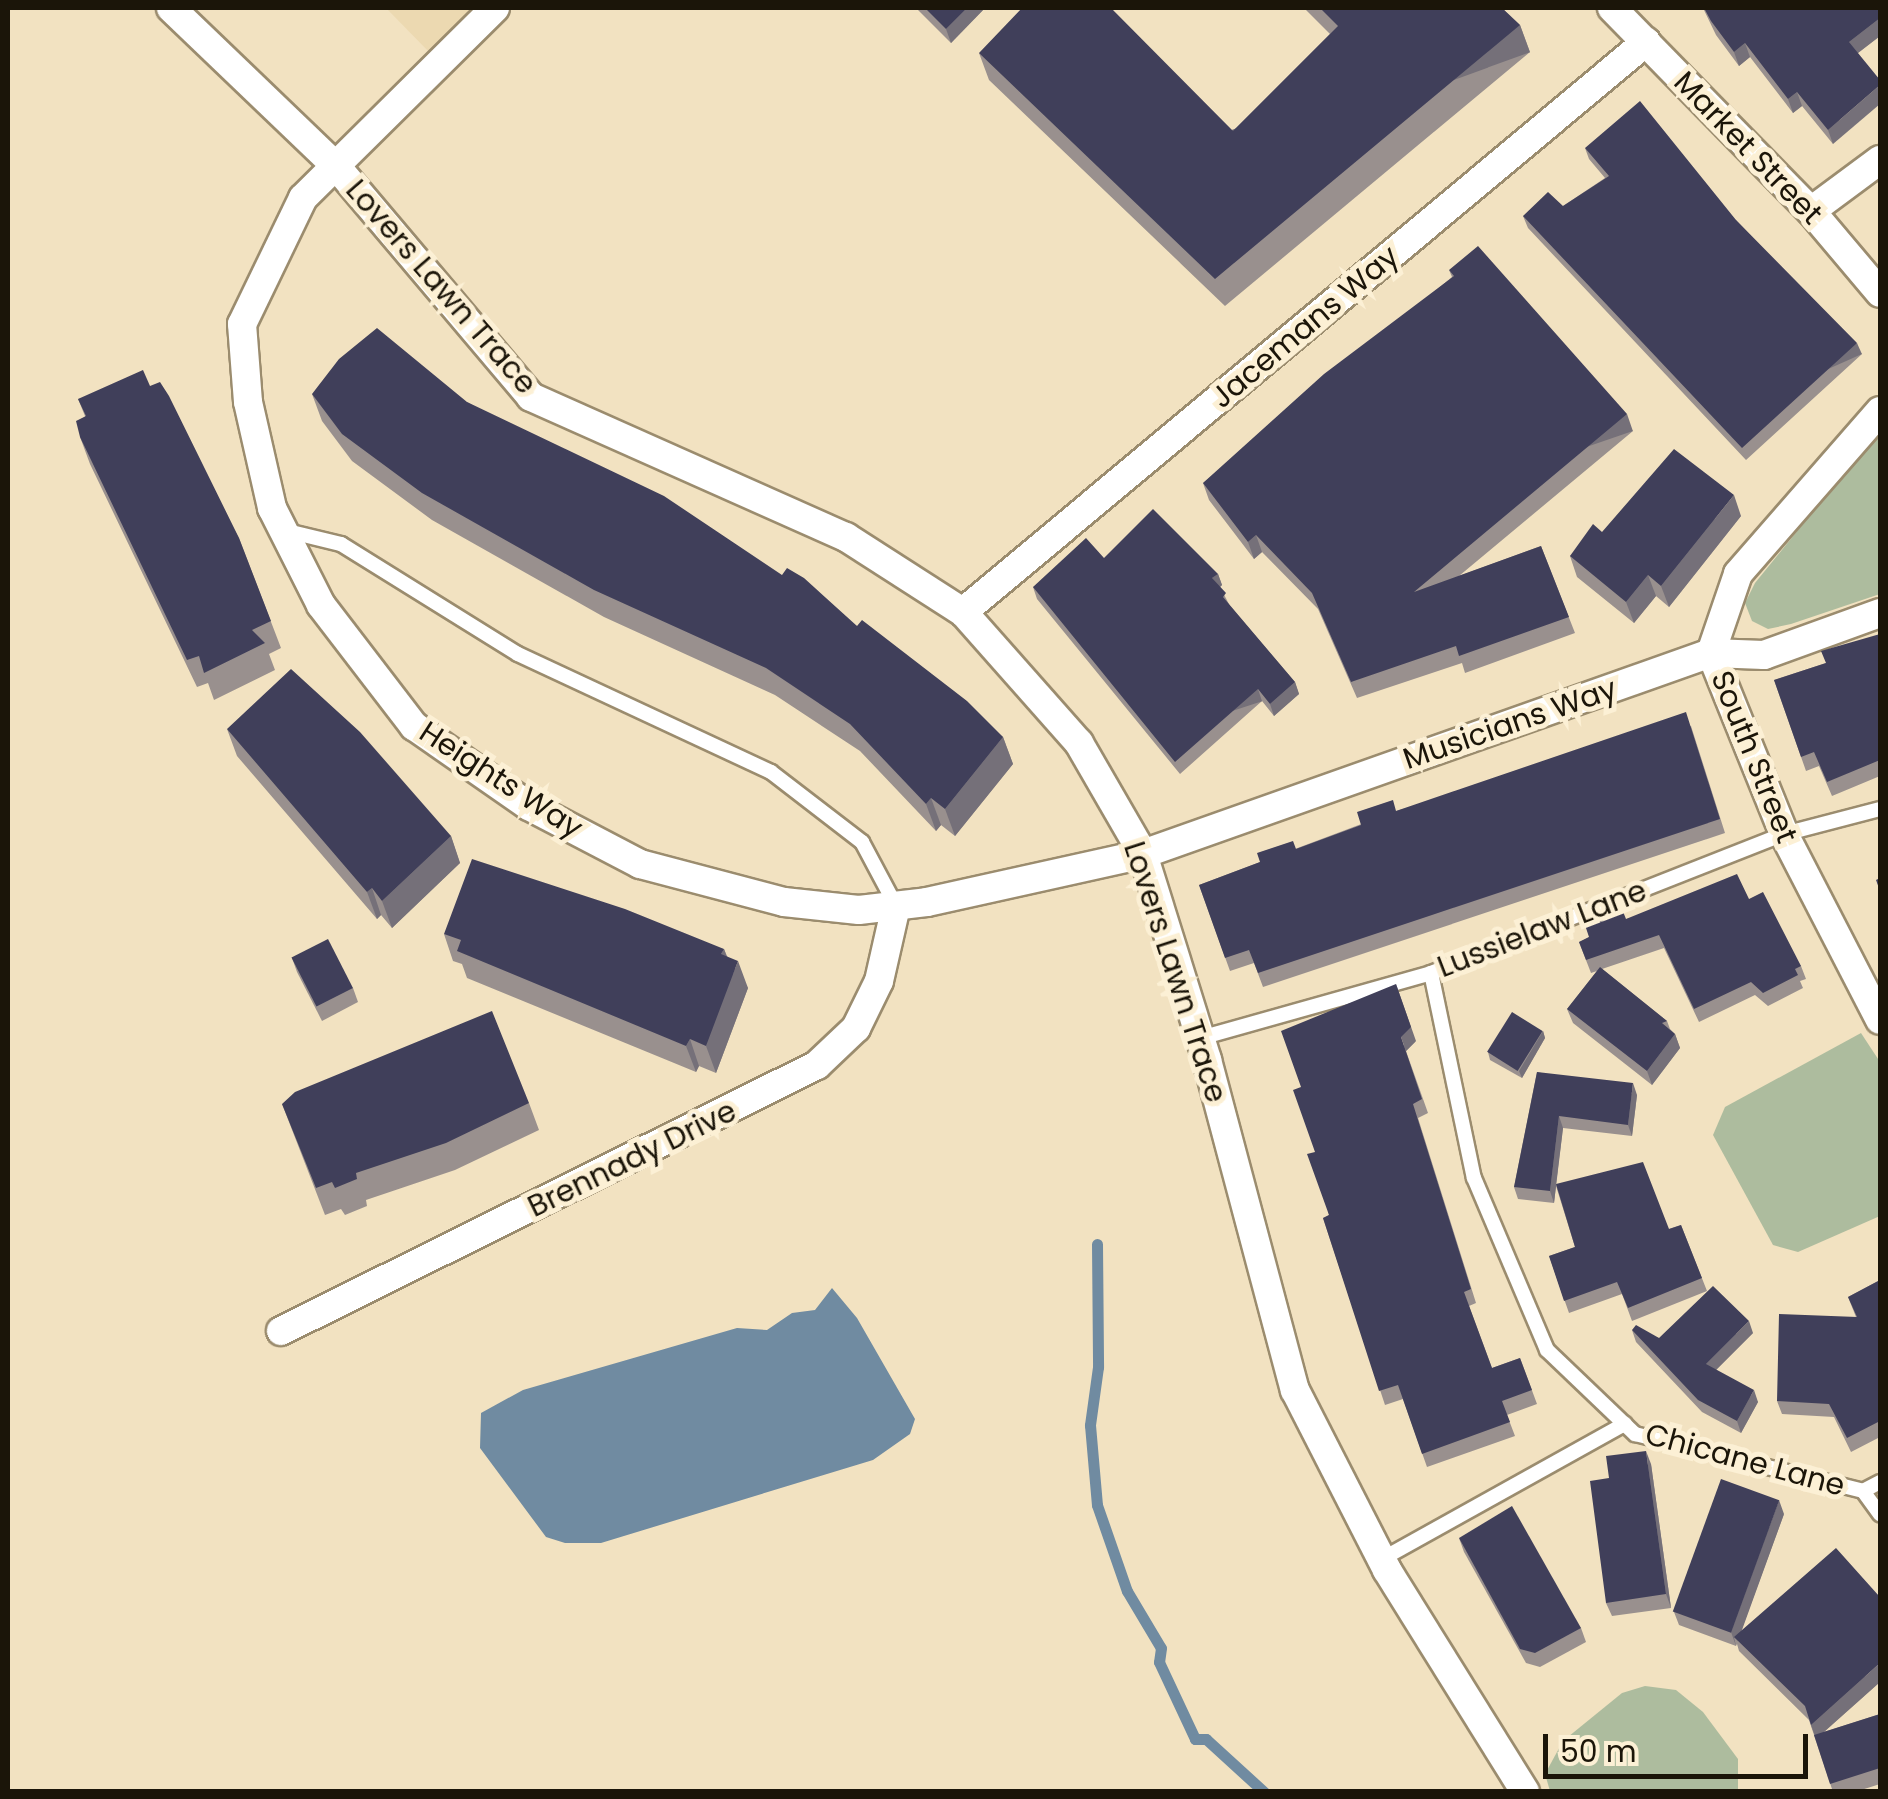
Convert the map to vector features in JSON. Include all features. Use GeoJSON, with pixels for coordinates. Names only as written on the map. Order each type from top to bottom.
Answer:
{"type":"FeatureCollection","features":[{"type":"Feature","properties":{"kind":"street","name":"Lovers Lawn Trace"},"geometry":{"type":"LineString","coordinates":[[171,8],[336,166],[531,397],[846,537],[963,612],[1079,743],[1143,854],[1200,1038],[1295,1390],[1382,1559],[1525,1792]]}},
{"type":"Feature","properties":{"kind":"street","name":"Heights Way"},"geometry":{"type":"LineString","coordinates":[[495,8],[303,198],[242,324],[248,402],[282,530],[321,605],[414,726],[529,806],[658,868],[784,902],[859,910],[896,906],[1143,854]]}},
{"type":"Feature","properties":{"kind":"street","name":"Market Street"},"geometry":{"type":"LineString","coordinates":[[1612,8],[1811,212],[1880,293]]}},
{"type":"Feature","properties":{"kind":"street","name":"Jacemans Way"},"geometry":{"type":"LineString","coordinates":[[963,612],[1646,42]]}},
{"type":"Feature","properties":{"kind":"street"},"geometry":{"type":"LineString","coordinates":[[1811,212],[1880,160]]}},
{"type":"Feature","properties":{"kind":"street","name":"South Street"},"geometry":{"type":"LineString","coordinates":[[1880,411],[1738,574],[1711,653],[1784,834],[1880,1020]]}},
{"type":"Feature","properties":{"kind":"street","name":"Musicians Way"},"geometry":{"type":"LineString","coordinates":[[1143,854],[1711,653],[1764,655],[1880,613]]}},
{"type":"Feature","properties":{"kind":"street","name":"Brennady Drive"},"geometry":{"type":"LineString","coordinates":[[281,1331],[817,1064],[856,1028],[879,981],[896,906]]}},
{"type":"Feature","properties":{"kind":"lane"},"geometry":{"type":"LineString","coordinates":[[282,530],[341,544],[518,654],[770,772],[862,842],[896,906]]}},
{"type":"Feature","properties":{"kind":"lane","name":"Lussielaw Lane"},"geometry":{"type":"LineString","coordinates":[[1200,1038],[1430,973],[1784,834],[1880,808]]}},
{"type":"Feature","properties":{"kind":"lane","name":"Chicane Lane"},"geometry":{"type":"LineString","coordinates":[[1430,973],[1474,1178],[1546,1350],[1635,1434],[1862,1491],[1880,1514]]}},
{"type":"Feature","properties":{"kind":"lane"},"geometry":{"type":"LineString","coordinates":[[1382,1559],[1624,1424]]}},
{"type":"Feature","properties":{"kind":"lane"},"geometry":{"type":"LineString","coordinates":[[1862,1491],[1880,1482]]}},
{"type":"Feature","properties":{"kind":"shaded area"},"geometry":{"type":"Polygon","coordinates":[[[386,8],[476,8],[431,54],[386,8]]]}},
{"type":"Feature","properties":{"kind":"green space"},"geometry":{"type":"Polygon","coordinates":[[[1880,429],[1880,594],[1768,629],[1752,621],[1745,603],[1755,583],[1880,429]]]}},
{"type":"Feature","properties":{"kind":"green space"},"geometry":{"type":"Polygon","coordinates":[[[1861,1033],[1880,1062],[1880,1216],[1798,1252],[1773,1245],[1713,1135],[1725,1107],[1861,1033]]]}},
{"type":"Feature","properties":{"kind":"green space"},"geometry":{"type":"Polygon","coordinates":[[[1645,1686],[1676,1690],[1703,1712],[1738,1759],[1738,1791],[1550,1791],[1545,1774],[1563,1741],[1622,1693],[1645,1686]]]}},
{"type":"Feature","properties":{"kind":"water"},"geometry":{"type":"Polygon","coordinates":[[[832,1288],[857,1318],[915,1419],[910,1434],[873,1460],[601,1543],[565,1543],[546,1537],[480,1448],[481,1413],[523,1390],[737,1328],[767,1330],[792,1313],[815,1310],[832,1288]]]}},
{"type":"Feature","properties":{"kind":"building"},"geometry":{"type":"Polygon","coordinates":[[[925,8],[967,8],[946,29],[925,8]]]}},
{"type":"Feature","properties":{"kind":"building"},"geometry":{"type":"Polygon","coordinates":[[[1022,8],[1111,8],[1233,131],[1338,26],[1320,8],[1502,8],[1520,25],[1215,279],[979,53],[1022,8]]]}},
{"type":"Feature","properties":{"kind":"building"},"geometry":{"type":"Polygon","coordinates":[[[1704,8],[1880,8],[1880,18],[1849,42],[1880,85],[1828,130],[1797,92],[1788,99],[1745,43],[1734,52],[1704,8]]]}},
{"type":"Feature","properties":{"kind":"building"},"geometry":{"type":"Polygon","coordinates":[[[1640,101],[1736,220],[1857,343],[1742,448],[1523,216],[1548,192],[1563,206],[1609,176],[1585,148],[1640,101]]]}},
{"type":"Feature","properties":{"kind":"building"},"geometry":{"type":"Polygon","coordinates":[[[1478,246],[1627,414],[1414,592],[1541,546],[1569,617],[1459,656],[1456,646],[1351,682],[1312,593],[1256,535],[1248,542],[1203,483],[1324,374],[1454,276],[1449,270],[1478,246]]]}},
{"type":"Feature","properties":{"kind":"building"},"geometry":{"type":"Polygon","coordinates":[[[377,328],[467,402],[664,496],[782,575],[787,568],[804,578],[857,626],[862,620],[967,701],[1003,737],[945,809],[931,798],[926,804],[850,724],[766,668],[594,590],[422,493],[342,434],[312,394],[339,359],[377,328]]]}},
{"type":"Feature","properties":{"kind":"building"},"geometry":{"type":"Polygon","coordinates":[[[143,370],[150,386],[160,382],[169,396],[239,538],[271,621],[252,630],[265,643],[204,673],[199,656],[187,660],[80,437],[76,421],[86,416],[78,399],[143,370]]]}},
{"type":"Feature","properties":{"kind":"building"},"geometry":{"type":"Polygon","coordinates":[[[1674,449],[1734,495],[1661,586],[1648,575],[1626,602],[1570,556],[1593,524],[1602,532],[1674,449]]]}},
{"type":"Feature","properties":{"kind":"building"},"geometry":{"type":"Polygon","coordinates":[[[1153,509],[1218,574],[1212,578],[1226,593],[1223,597],[1295,682],[1270,704],[1258,689],[1175,762],[1033,587],[1086,538],[1104,558],[1153,509]]]}},
{"type":"Feature","properties":{"kind":"building"},"geometry":{"type":"Polygon","coordinates":[[[1880,634],[1880,760],[1827,782],[1814,752],[1801,757],[1774,680],[1826,663],[1821,651],[1880,634]]]}},
{"type":"Feature","properties":{"kind":"building"},"geometry":{"type":"Polygon","coordinates":[[[291,669],[360,732],[451,836],[382,901],[372,888],[367,892],[227,729],[291,669]]]}},
{"type":"Feature","properties":{"kind":"building"},"geometry":{"type":"Polygon","coordinates":[[[1686,712],[1720,819],[1258,973],[1249,950],[1225,958],[1199,885],[1260,862],[1257,853],[1293,841],[1296,849],[1361,825],[1357,812],[1393,800],[1396,811],[1686,712]]]}},
{"type":"Feature","properties":{"kind":"building"},"geometry":{"type":"Polygon","coordinates":[[[472,859],[625,909],[724,949],[721,954],[738,961],[706,1046],[690,1039],[686,1046],[457,951],[461,940],[444,934],[472,859]]]}},
{"type":"Feature","properties":{"kind":"building"},"geometry":{"type":"Polygon","coordinates":[[[1737,874],[1749,899],[1763,892],[1801,966],[1795,969],[1798,975],[1763,993],[1751,982],[1694,1009],[1659,935],[1586,960],[1579,942],[1589,937],[1584,922],[1622,909],[1626,919],[1737,874]]]}},
{"type":"Feature","properties":{"kind":"building"},"geometry":{"type":"Polygon","coordinates":[[[328,939],[353,988],[316,1007],[291,958],[328,939]]]}},
{"type":"Feature","properties":{"kind":"building"},"geometry":{"type":"Polygon","coordinates":[[[1600,967],[1667,1021],[1662,1023],[1675,1034],[1647,1071],[1567,1009],[1600,967]]]}},
{"type":"Feature","properties":{"kind":"building"},"geometry":{"type":"Polygon","coordinates":[[[1396,984],[1411,1027],[1401,1037],[1422,1099],[1413,1104],[1471,1289],[1464,1292],[1492,1368],[1520,1358],[1532,1390],[1502,1401],[1510,1422],[1422,1454],[1398,1385],[1379,1391],[1323,1218],[1329,1215],[1307,1154],[1315,1152],[1293,1090],[1301,1087],[1281,1031],[1396,984]]]}},
{"type":"Feature","properties":{"kind":"building"},"geometry":{"type":"Polygon","coordinates":[[[492,1011],[529,1103],[446,1143],[356,1173],[357,1179],[335,1188],[332,1182],[316,1188],[282,1104],[295,1092],[492,1011]]]}},
{"type":"Feature","properties":{"kind":"building"},"geometry":{"type":"Polygon","coordinates":[[[1512,1012],[1543,1031],[1518,1071],[1487,1052],[1512,1012]]]}},
{"type":"Feature","properties":{"kind":"building"},"geometry":{"type":"Polygon","coordinates":[[[1537,1072],[1633,1083],[1628,1125],[1559,1116],[1550,1191],[1514,1187],[1537,1072]]]}},
{"type":"Feature","properties":{"kind":"building"},"geometry":{"type":"Polygon","coordinates":[[[1643,1162],[1669,1229],[1681,1225],[1702,1278],[1628,1308],[1617,1282],[1564,1301],[1549,1256],[1575,1247],[1556,1184],[1643,1162]]]}},
{"type":"Feature","properties":{"kind":"building"},"geometry":{"type":"Polygon","coordinates":[[[1880,1280],[1880,1421],[1847,1438],[1829,1404],[1777,1401],[1779,1314],[1857,1317],[1848,1297],[1880,1280]]]}},
{"type":"Feature","properties":{"kind":"building"},"geometry":{"type":"Polygon","coordinates":[[[1713,1286],[1749,1321],[1706,1364],[1754,1390],[1737,1421],[1698,1400],[1632,1330],[1636,1325],[1659,1338],[1713,1286]]]}},
{"type":"Feature","properties":{"kind":"building"},"geometry":{"type":"Polygon","coordinates":[[[1646,1451],[1666,1594],[1606,1603],[1590,1481],[1609,1478],[1606,1456],[1646,1451]]]}},
{"type":"Feature","properties":{"kind":"building"},"geometry":{"type":"Polygon","coordinates":[[[1721,1479],[1779,1500],[1731,1633],[1673,1611],[1721,1479]]]}},
{"type":"Feature","properties":{"kind":"building"},"geometry":{"type":"Polygon","coordinates":[[[1512,1506],[1581,1628],[1535,1653],[1520,1649],[1459,1538],[1512,1506]]]}},
{"type":"Feature","properties":{"kind":"building"},"geometry":{"type":"Polygon","coordinates":[[[1836,1548],[1880,1595],[1880,1663],[1811,1725],[1805,1706],[1734,1637],[1836,1548]]]}},
{"type":"Feature","properties":{"kind":"building"},"geometry":{"type":"Polygon","coordinates":[[[1880,1714],[1880,1768],[1830,1784],[1814,1735],[1880,1714]]]}},
{"type":"Feature","properties":{"kind":"waterway"},"geometry":{"type":"LineString","coordinates":[[1097,1244],[1098,1367],[1090,1425],[1097,1505],[1127,1591],[1161,1648],[1159,1662],[1195,1739],[1206,1739],[1264,1792]]}}]}
